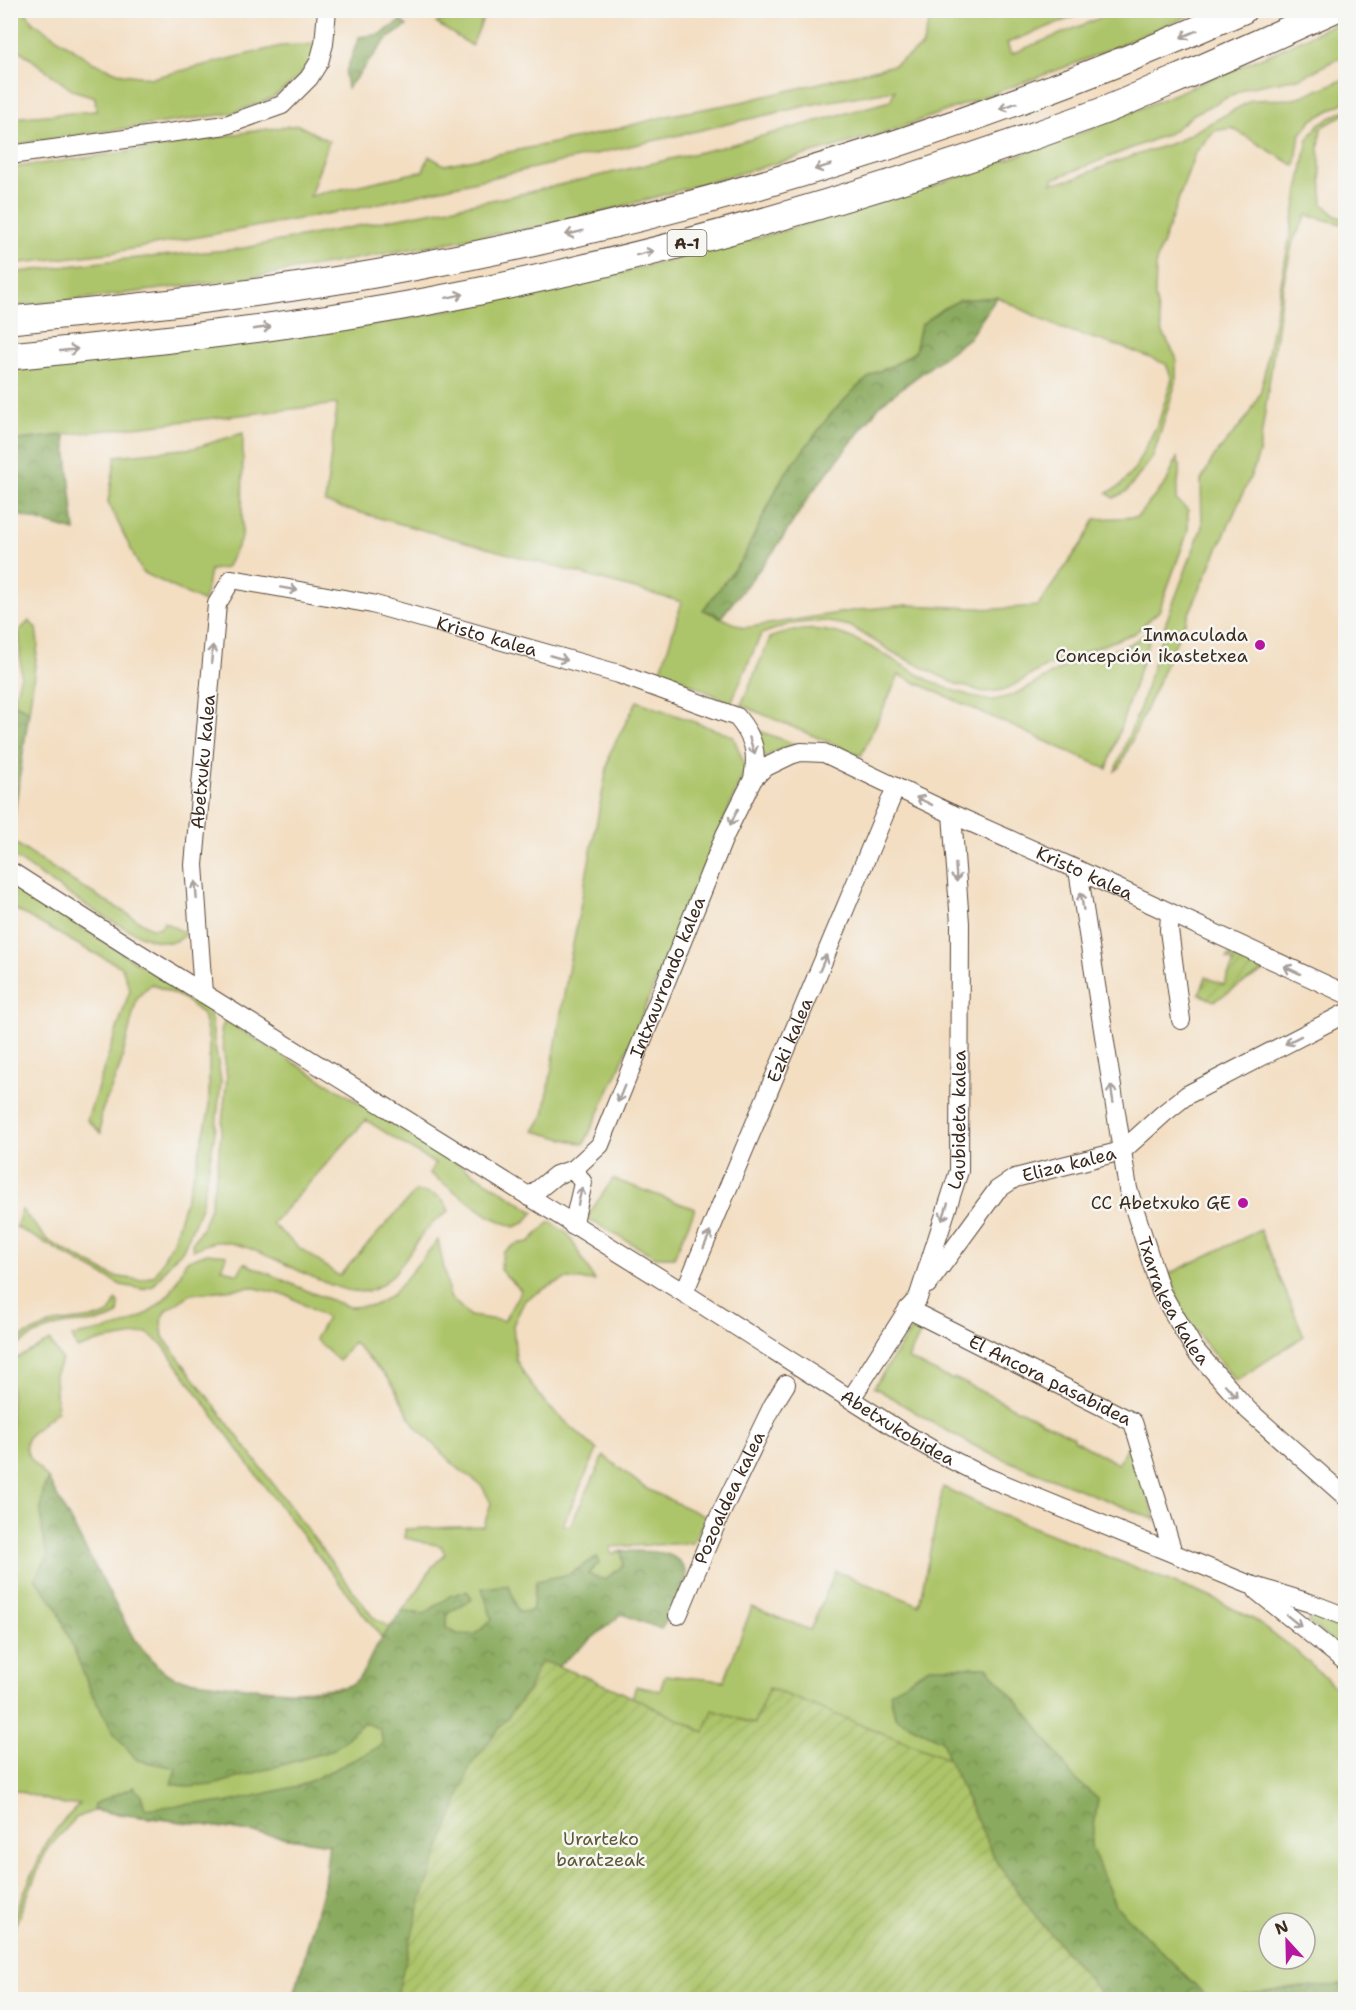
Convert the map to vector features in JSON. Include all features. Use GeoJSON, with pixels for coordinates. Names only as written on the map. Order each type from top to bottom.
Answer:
{"type":"FeatureCollection","features":[{"type":"Feature","properties":{"kind":"highway","name":"A-1"},"geometry":{"type":"LineString","coordinates":[[10,320],[167,305],[307,285],[416,267],[539,242],[660,213],[761,186],[981,116],[1079,80],[1243,10]]}},
{"type":"Feature","properties":{"kind":"highway","name":"A-1"},"geometry":{"type":"LineString","coordinates":[[10,356],[183,338],[323,319],[468,293],[693,242],[876,188],[1095,114],[1332,10]]}},
{"type":"Feature","properties":{"kind":"street"},"geometry":{"type":"LineString","coordinates":[[10,155],[226,124],[282,105],[309,78],[319,62],[324,44],[327,10]]}},
{"type":"Feature","properties":{"kind":"street","name":"Kristo kalea"},"geometry":{"type":"LineString","coordinates":[[232,579],[372,604],[619,675],[736,717]]}},
{"type":"Feature","properties":{"kind":"street","name":"Abetxuku kalea"},"geometry":{"type":"LineString","coordinates":[[203,993],[194,866],[216,604],[232,579]]}},
{"type":"Feature","properties":{"kind":"street","name":"Intxaurrondo kalea"},"geometry":{"type":"LineString","coordinates":[[529,1197],[556,1175],[574,1169],[600,1145],[725,835],[753,778],[756,764],[755,747],[736,717]]}},
{"type":"Feature","properties":{"kind":"street","name":"Intxaurrondo kalea"},"geometry":{"type":"LineString","coordinates":[[753,778],[764,768],[791,755],[801,752],[824,753]]}},
{"type":"Feature","properties":{"kind":"street","name":"Kristo kalea"},"geometry":{"type":"LineString","coordinates":[[824,753],[1346,994]]}},
{"type":"Feature","properties":{"kind":"street","name":"Ezki kalea"},"geometry":{"type":"LineString","coordinates":[[684,1293],[896,787]]}},
{"type":"Feature","properties":{"kind":"street","name":"Laubideta kalea"},"geometry":{"type":"LineString","coordinates":[[851,1400],[913,1303],[959,1171],[960,923],[952,814]]}},
{"type":"Feature","properties":{"kind":"street","name":"Txarrakea kalea"},"geometry":{"type":"LineString","coordinates":[[1078,870],[1128,1189],[1161,1292],[1195,1350],[1248,1410],[1346,1497]]}},
{"type":"Feature","properties":{"kind":"street","name":"Abetxukobidea"},"geometry":{"type":"LineString","coordinates":[[10,871],[930,1449],[984,1476],[1248,1584],[1346,1617]]}},
{"type":"Feature","properties":{"kind":"street"},"geometry":{"type":"LineString","coordinates":[[1170,913],[1169,930],[1181,1020]]}},
{"type":"Feature","properties":{"kind":"street","name":"Eliza kalea"},"geometry":{"type":"LineString","coordinates":[[913,1303],[997,1190],[1015,1178],[1122,1151],[1162,1114],[1187,1095],[1346,1013]]}},
{"type":"Feature","properties":{"kind":"street"},"geometry":{"type":"LineString","coordinates":[[573,1226],[583,1183],[574,1169]]}},
{"type":"Feature","properties":{"kind":"street","name":"El Ancora pasabidea"},"geometry":{"type":"LineString","coordinates":[[913,1303],[1133,1422],[1173,1553]]}},
{"type":"Feature","properties":{"kind":"street","name":"Pozoaldea kalea"},"geometry":{"type":"LineString","coordinates":[[678,1615],[719,1517],[773,1405],[786,1384]]}},
{"type":"Feature","properties":{"kind":"street","name":"Abetxukobidea"},"geometry":{"type":"LineString","coordinates":[[1248,1584],[1346,1662]]}},
{"type":"Feature","properties":{"kind":"green space"},"geometry":{"type":"Polygon","coordinates":[[[10,11],[25,11],[33,22],[94,63],[123,74],[152,78],[281,46],[318,44],[299,77],[272,98],[233,113],[11,145],[11,118],[96,111],[95,97],[72,90],[11,46],[10,11]]]}},
{"type":"Feature","properties":{"kind":"green space"},"geometry":{"type":"Polygon","coordinates":[[[461,11],[486,11],[472,46],[436,23],[461,11]]]}},
{"type":"Feature","properties":{"kind":"green space"},"geometry":{"type":"Polygon","coordinates":[[[932,11],[1089,11],[1007,43],[1011,54],[1117,11],[1200,11],[1079,62],[891,131],[570,221],[248,278],[11,306],[11,273],[239,249],[512,196],[722,147],[890,101],[895,90],[819,103],[354,209],[109,253],[11,264],[10,168],[298,125],[329,141],[310,196],[423,171],[429,156],[444,165],[593,135],[671,115],[741,102],[894,65],[922,47],[932,11]]]}},
{"type":"Feature","properties":{"kind":"green space"},"geometry":{"type":"Polygon","coordinates":[[[1345,19],[1345,56],[1303,77],[1246,88],[1194,114],[1170,133],[1053,179],[1052,183],[1073,179],[1112,163],[1176,142],[1252,100],[1294,99],[1345,79],[1345,102],[1312,120],[1300,135],[1295,166],[1232,128],[1214,131],[1195,153],[1156,262],[1155,297],[1162,331],[1176,357],[1176,382],[1153,457],[1127,491],[1114,498],[1107,493],[1120,486],[1134,470],[1159,421],[1172,379],[1166,364],[1125,348],[1060,328],[997,297],[960,300],[921,325],[915,352],[874,374],[782,478],[743,558],[704,610],[744,628],[858,610],[907,605],[997,609],[1038,606],[1084,540],[1095,519],[1137,517],[1166,483],[1177,458],[1180,466],[1176,500],[1188,510],[1188,531],[1159,611],[1135,633],[1045,667],[1005,690],[984,692],[956,684],[894,653],[850,626],[823,621],[790,624],[761,634],[731,703],[661,670],[682,602],[325,503],[337,404],[11,441],[10,370],[376,324],[560,288],[750,240],[922,190],[1089,130],[1277,51],[1345,19]]]}},
{"type":"Feature","properties":{"kind":"green space"},"geometry":{"type":"Polygon","coordinates":[[[401,21],[407,26],[387,39],[347,89],[345,74],[359,37],[381,34],[401,21]]]}},
{"type":"Feature","properties":{"kind":"green space"},"geometry":{"type":"Polygon","coordinates":[[[1345,110],[1345,114],[1321,128],[1319,148],[1323,204],[1336,216],[1345,219],[1345,225],[1307,215],[1293,241],[1283,286],[1259,453],[1253,471],[1120,767],[1115,771],[1141,705],[1166,622],[1202,527],[1201,481],[1213,458],[1249,415],[1261,391],[1308,139],[1320,123],[1345,110]]]}},
{"type":"Feature","properties":{"kind":"green space"},"geometry":{"type":"Polygon","coordinates":[[[997,297],[969,338],[882,403],[813,491],[774,551],[721,617],[703,610],[743,558],[782,478],[830,415],[874,373],[894,365],[915,352],[921,325],[942,309],[960,300],[997,297]]]}},
{"type":"Feature","properties":{"kind":"green space"},"geometry":{"type":"Polygon","coordinates":[[[243,433],[242,537],[226,568],[210,570],[204,602],[142,572],[108,502],[116,456],[194,448],[243,433]]]}},
{"type":"Feature","properties":{"kind":"green space"},"geometry":{"type":"Polygon","coordinates":[[[65,435],[75,531],[11,513],[11,441],[65,435]]]}},
{"type":"Feature","properties":{"kind":"green space"},"geometry":{"type":"Polygon","coordinates":[[[29,621],[36,628],[38,644],[29,711],[13,703],[21,675],[19,631],[29,621]]]}},
{"type":"Feature","properties":{"kind":"green space"},"geometry":{"type":"Polygon","coordinates":[[[1153,628],[1107,769],[899,675],[861,756],[741,705],[770,638],[798,630],[824,630],[848,636],[940,685],[988,700],[1011,695],[1066,666],[1127,645],[1153,628]]]}},
{"type":"Feature","properties":{"kind":"green space"},"geometry":{"type":"Polygon","coordinates":[[[637,701],[733,736],[746,768],[616,1076],[584,1144],[534,1131],[544,1115],[569,965],[610,753],[637,701]]]}},
{"type":"Feature","properties":{"kind":"green space"},"geometry":{"type":"Polygon","coordinates":[[[13,703],[29,711],[11,838],[10,714],[13,703]]]}},
{"type":"Feature","properties":{"kind":"green space"},"geometry":{"type":"Polygon","coordinates":[[[751,728],[797,745],[777,751],[760,760],[751,728]]]}},
{"type":"Feature","properties":{"kind":"green space"},"geometry":{"type":"Polygon","coordinates":[[[10,840],[151,928],[161,927],[164,922],[187,934],[175,941],[166,942],[150,939],[110,920],[11,855],[10,840]]]}},
{"type":"Feature","properties":{"kind":"green space"},"geometry":{"type":"Polygon","coordinates":[[[10,882],[209,1008],[221,1081],[216,1127],[201,1207],[183,1250],[173,1259],[153,1286],[142,1289],[121,1285],[16,1227],[22,1210],[48,1241],[113,1276],[140,1280],[155,1275],[173,1241],[194,1173],[209,1112],[209,1042],[203,1014],[183,998],[151,984],[137,998],[120,1067],[101,1113],[101,1133],[87,1120],[130,990],[122,967],[11,907],[10,882]]]}},
{"type":"Feature","properties":{"kind":"green space"},"geometry":{"type":"Polygon","coordinates":[[[1229,955],[1264,971],[1214,1001],[1199,994],[1206,977],[1224,985],[1234,962],[1227,959],[1229,955]]]}},
{"type":"Feature","properties":{"kind":"green space"},"geometry":{"type":"Polygon","coordinates":[[[225,1020],[534,1212],[524,1223],[514,1227],[489,1216],[429,1173],[435,1164],[366,1120],[272,1224],[296,1245],[339,1276],[416,1191],[433,1194],[440,1198],[449,1211],[426,1230],[400,1267],[384,1283],[374,1289],[359,1292],[320,1281],[253,1250],[233,1244],[215,1242],[193,1250],[192,1244],[203,1226],[210,1207],[217,1170],[227,1078],[221,1030],[225,1020]]]}},
{"type":"Feature","properties":{"kind":"green space"},"geometry":{"type":"Polygon","coordinates":[[[613,1179],[695,1209],[674,1257],[656,1257],[586,1218],[613,1179]]]}},
{"type":"Feature","properties":{"kind":"green space"},"geometry":{"type":"Polygon","coordinates":[[[550,1222],[568,1234],[595,1281],[566,1279],[549,1286],[525,1300],[513,1325],[516,1359],[526,1377],[546,1404],[597,1450],[563,1525],[570,1526],[604,1456],[645,1488],[706,1517],[693,1543],[610,1547],[611,1554],[622,1551],[623,1565],[546,1646],[397,1994],[398,1999],[293,1999],[324,1885],[329,1844],[93,1811],[76,1818],[47,1849],[11,1935],[11,1923],[45,1845],[62,1822],[80,1804],[64,1805],[11,1789],[11,1361],[50,1341],[62,1360],[55,1375],[57,1412],[29,1436],[26,1450],[48,1479],[42,1491],[136,1679],[276,1693],[353,1686],[370,1670],[405,1611],[402,1611],[432,1567],[445,1554],[441,1546],[405,1538],[405,1529],[484,1526],[491,1503],[482,1486],[456,1467],[415,1426],[391,1382],[353,1342],[339,1361],[315,1339],[327,1318],[289,1296],[251,1287],[191,1294],[167,1310],[161,1320],[163,1337],[372,1616],[390,1628],[382,1638],[263,1484],[162,1344],[147,1333],[100,1341],[77,1349],[72,1336],[112,1329],[148,1313],[172,1291],[186,1261],[207,1253],[227,1255],[221,1268],[238,1274],[244,1263],[349,1307],[373,1306],[392,1295],[438,1240],[450,1297],[470,1316],[504,1321],[521,1290],[500,1270],[503,1253],[516,1244],[529,1242],[550,1222]]]}},
{"type":"Feature","properties":{"kind":"green space"},"geometry":{"type":"Polygon","coordinates":[[[1260,1230],[1304,1336],[1236,1381],[1184,1315],[1169,1274],[1260,1230]]]}},
{"type":"Feature","properties":{"kind":"green space"},"geometry":{"type":"Polygon","coordinates":[[[116,1300],[119,1303],[118,1315],[97,1322],[69,1324],[48,1329],[11,1350],[11,1341],[54,1323],[102,1317],[110,1313],[116,1300]]]}},
{"type":"Feature","properties":{"kind":"green space"},"geometry":{"type":"Polygon","coordinates":[[[912,1328],[922,1330],[908,1359],[952,1380],[954,1378],[1074,1437],[1074,1440],[1118,1464],[1130,1440],[1156,1520],[986,1452],[874,1387],[912,1328]]]}},
{"type":"Feature","properties":{"kind":"green space"},"geometry":{"type":"Polygon","coordinates":[[[48,1479],[134,1639],[161,1670],[176,1678],[267,1690],[318,1691],[339,1688],[353,1683],[361,1676],[378,1644],[402,1611],[424,1614],[450,1596],[467,1591],[472,1599],[448,1613],[446,1628],[459,1635],[476,1634],[492,1619],[482,1588],[509,1585],[518,1612],[532,1611],[536,1581],[569,1574],[597,1557],[599,1563],[588,1574],[605,1580],[623,1565],[622,1551],[663,1553],[672,1556],[684,1569],[687,1580],[661,1629],[622,1614],[558,1666],[540,1662],[528,1691],[471,1765],[397,1994],[398,1999],[293,2000],[324,1885],[329,1844],[93,1810],[94,1804],[133,1787],[141,1795],[145,1809],[198,1803],[225,1803],[302,1785],[368,1753],[383,1743],[380,1729],[364,1722],[340,1745],[330,1751],[213,1785],[188,1787],[171,1784],[176,1768],[137,1760],[115,1735],[92,1694],[56,1606],[35,1578],[48,1556],[41,1507],[48,1479]]]}},
{"type":"Feature","properties":{"kind":"green space"},"geometry":{"type":"Polygon","coordinates":[[[943,1487],[1012,1519],[1210,1597],[1253,1619],[1297,1652],[1345,1696],[1345,1999],[1104,1999],[997,1863],[948,1759],[769,1689],[754,1724],[704,1732],[632,1698],[636,1686],[660,1691],[665,1675],[724,1681],[752,1607],[810,1630],[836,1571],[919,1605],[943,1487]]]}},
{"type":"Feature","properties":{"kind":"green space"},"geometry":{"type":"Polygon","coordinates":[[[1315,1611],[1345,1622],[1345,1652],[1308,1622],[1315,1611]]]}},
{"type":"Feature","properties":{"kind":"green space","name":"Urarteko baratzeak"},"geometry":{"type":"Polygon","coordinates":[[[540,1661],[603,1684],[704,1732],[713,1710],[754,1724],[769,1688],[948,1759],[997,1863],[1034,1914],[1105,1998],[398,1999],[397,1994],[421,1900],[471,1765],[528,1691],[540,1661]]]}},
{"type":"Feature","properties":{"kind":"green space"},"geometry":{"type":"Polygon","coordinates":[[[929,1667],[987,1667],[1032,1719],[1073,1777],[1098,1799],[1091,1847],[1115,1905],[1209,1999],[1104,1999],[1034,1914],[997,1863],[948,1759],[942,1741],[895,1717],[890,1693],[929,1667]]]}},
{"type":"Feature","properties":{"kind":"green space"},"geometry":{"type":"Polygon","coordinates":[[[1345,1985],[1345,1999],[1216,1999],[1301,1987],[1345,1985]]]}},
{"type":"Feature","properties":{"kind":"place","name":"Inmaculada Concepción ikastetxea"},"geometry":{"type":"Point","coordinates":[1260,645]}},
{"type":"Feature","properties":{"kind":"place","name":"CC Abetxuko GE"},"geometry":{"type":"Point","coordinates":[1243,1203]}}]}
